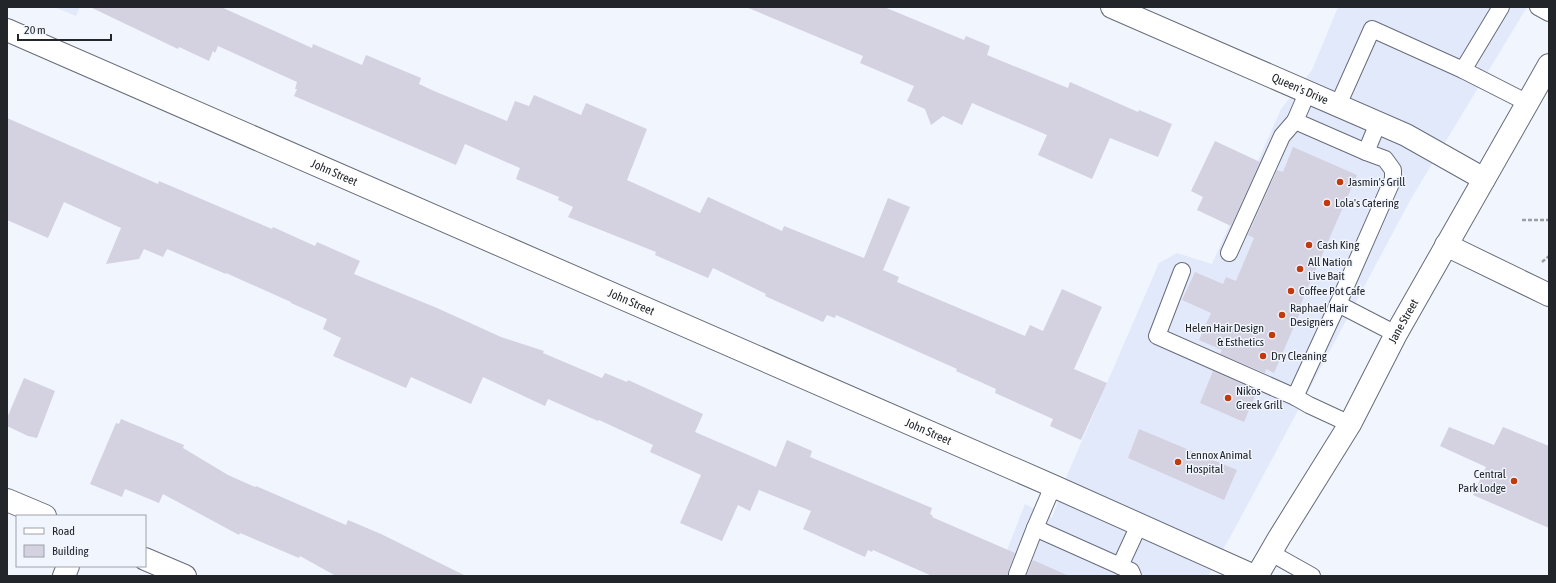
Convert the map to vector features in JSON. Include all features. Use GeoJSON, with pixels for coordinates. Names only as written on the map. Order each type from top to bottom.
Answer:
{"type":"FeatureCollection","features":[{"type":"Feature","properties":{"kind":"street","name":"Queen's Drive"},"geometry":{"type":"LineString","coordinates":[[1112,7],[1308,91],[1406,135],[1484,179]]}},
{"type":"Feature","properties":{"kind":"street","name":"John Street"},"geometry":{"type":"LineString","coordinates":[[7,30],[1256,576]]}},
{"type":"Feature","properties":{"kind":"street","name":"Jane Street"},"geometry":{"type":"LineString","coordinates":[[1256,576],[1350,424],[1396,334],[1549,65]]}},
{"type":"Feature","properties":{"kind":"street"},"geometry":{"type":"LineString","coordinates":[[1446,245],[1549,295]]}},
{"type":"Feature","properties":{"kind":"street"},"geometry":{"type":"LineString","coordinates":[[7,500],[43,515]]}},
{"type":"Feature","properties":{"kind":"street"},"geometry":{"type":"LineString","coordinates":[[146,559],[185,576]]}},
{"type":"Feature","properties":{"kind":"lane"},"geometry":{"type":"LineString","coordinates":[[1463,70],[1501,7]]}},
{"type":"Feature","properties":{"kind":"lane"},"geometry":{"type":"LineString","coordinates":[[1538,7],[1549,14]]}},
{"type":"Feature","properties":{"kind":"lane"},"geometry":{"type":"LineString","coordinates":[[1338,105],[1372,29],[1463,70],[1528,103]]}},
{"type":"Feature","properties":{"kind":"lane"},"geometry":{"type":"LineString","coordinates":[[1229,253],[1282,136],[1295,121],[1308,91]]}},
{"type":"Feature","properties":{"kind":"lane"},"geometry":{"type":"LineString","coordinates":[[1295,121],[1385,159],[1393,170],[1393,179],[1295,397]]}},
{"type":"Feature","properties":{"kind":"lane"},"geometry":{"type":"LineString","coordinates":[[1366,152],[1378,123]]}},
{"type":"Feature","properties":{"kind":"lane"},"geometry":{"type":"LineString","coordinates":[[1182,271],[1156,336],[1295,397],[1350,424]]}},
{"type":"Feature","properties":{"kind":"lane"},"geometry":{"type":"LineString","coordinates":[[1338,304],[1396,334]]}},
{"type":"Feature","properties":{"kind":"lane"},"geometry":{"type":"LineString","coordinates":[[1017,574],[1053,486]]}},
{"type":"Feature","properties":{"kind":"lane"},"geometry":{"type":"LineString","coordinates":[[1120,566],[1139,525]]}},
{"type":"Feature","properties":{"kind":"lane"},"geometry":{"type":"LineString","coordinates":[[1035,528],[1131,571],[1133,576]]}},
{"type":"Feature","properties":{"kind":"lane"},"geometry":{"type":"LineString","coordinates":[[1271,553],[1312,576]]}},
{"type":"Feature","properties":{"kind":"path"},"geometry":{"type":"LineString","coordinates":[[1522,220],[1549,220]]}},
{"type":"Feature","properties":{"kind":"shaded area"},"geometry":{"type":"Polygon","coordinates":[[[54,7],[80,7],[76,16],[54,7]]]}},
{"type":"Feature","properties":{"kind":"shaded area"},"geometry":{"type":"Polygon","coordinates":[[[1338,7],[1527,7],[1412,197],[1208,576],[997,576],[1025,504],[1052,518],[1068,473],[1159,263],[1177,253],[1212,264],[1281,109],[1312,70],[1338,7]]]}},
{"type":"Feature","properties":{"kind":"building"},"geometry":{"type":"Polygon","coordinates":[[[90,7],[221,7],[312,48],[313,44],[362,65],[366,55],[421,78],[419,84],[507,121],[515,101],[529,106],[534,95],[581,115],[586,103],[647,129],[627,180],[700,213],[708,197],[782,231],[784,226],[864,258],[888,198],[910,207],[883,270],[899,277],[897,282],[1025,336],[1030,325],[1043,331],[1062,289],[1102,307],[1074,369],[1107,383],[1081,440],[1050,426],[1053,419],[995,393],[996,389],[956,371],[957,369],[836,315],[835,318],[827,315],[823,322],[765,296],[766,294],[713,268],[708,278],[655,255],[656,252],[568,217],[573,207],[558,200],[559,197],[516,179],[520,168],[465,144],[456,165],[294,96],[297,89],[295,89],[297,82],[218,46],[215,53],[213,51],[209,61],[179,47],[178,49],[90,7]]]}},
{"type":"Feature","properties":{"kind":"building"},"geometry":{"type":"Polygon","coordinates":[[[746,7],[884,7],[964,40],[966,36],[990,46],[987,55],[1068,88],[1070,82],[1138,112],[1139,110],[1172,124],[1158,157],[1110,138],[1092,179],[1038,155],[1047,135],[972,103],[962,125],[943,116],[931,125],[925,109],[907,101],[914,86],[860,63],[863,56],[746,7]]]}},
{"type":"Feature","properties":{"kind":"building"},"geometry":{"type":"Polygon","coordinates":[[[7,118],[158,184],[159,181],[272,229],[273,227],[315,246],[317,242],[360,261],[354,274],[437,308],[501,337],[544,351],[543,353],[602,378],[605,373],[627,382],[628,380],[703,414],[695,432],[776,467],[787,440],[812,451],[810,457],[932,508],[930,514],[933,516],[932,517],[1015,553],[1008,571],[1008,576],[932,576],[873,550],[872,552],[868,550],[865,557],[803,529],[811,511],[759,490],[750,511],[738,505],[722,541],[680,523],[701,475],[650,452],[653,445],[599,420],[598,421],[548,399],[545,406],[483,377],[471,404],[411,377],[406,388],[333,356],[341,338],[323,329],[327,319],[226,273],[167,249],[163,257],[144,249],[139,259],[106,264],[121,228],[64,202],[48,238],[7,220],[7,118]]]}},
{"type":"Feature","properties":{"kind":"building"},"geometry":{"type":"Polygon","coordinates":[[[1215,141],[1260,162],[1231,226],[1197,210],[1203,197],[1191,191],[1215,141]]]}},
{"type":"Feature","properties":{"kind":"building"},"geometry":{"type":"Polygon","coordinates":[[[1293,147],[1357,175],[1299,308],[1301,310],[1274,373],[1266,369],[1265,373],[1220,354],[1222,350],[1199,340],[1211,313],[1182,300],[1195,272],[1223,284],[1226,277],[1236,281],[1254,238],[1248,235],[1277,170],[1283,172],[1293,147]]]}},
{"type":"Feature","properties":{"kind":"building","name":"Nikos Greek Grill"},"geometry":{"type":"Polygon","coordinates":[[[1213,371],[1257,391],[1244,422],[1200,403],[1213,371]]]}},
{"type":"Feature","properties":{"kind":"building"},"geometry":{"type":"Polygon","coordinates":[[[24,378],[55,391],[37,438],[28,436],[7,426],[7,418],[24,378]]]}},
{"type":"Feature","properties":{"kind":"building"},"geometry":{"type":"Polygon","coordinates":[[[121,419],[184,445],[183,448],[228,475],[346,525],[348,520],[381,534],[466,576],[336,576],[300,556],[299,558],[240,533],[239,535],[163,494],[159,503],[125,489],[122,497],[90,484],[116,423],[119,424],[121,419]]]}},
{"type":"Feature","properties":{"kind":"building","name":"Central Park Lodge"},"geometry":{"type":"Polygon","coordinates":[[[1449,427],[1494,445],[1503,427],[1549,446],[1549,528],[1473,495],[1486,467],[1440,446],[1449,427]]]}},
{"type":"Feature","properties":{"kind":"building","name":"Lennox Animal Hospital"},"geometry":{"type":"Polygon","coordinates":[[[1139,429],[1237,470],[1224,500],[1128,458],[1139,429]]]}},
{"type":"Feature","properties":{"kind":"building"},"geometry":{"type":"Polygon","coordinates":[[[1033,560],[1069,576],[1026,576],[1033,560]]]}},
{"type":"Feature","properties":{"kind":"place","name":"Jasmin's Grill"},"geometry":{"type":"Point","coordinates":[1340,182]}},
{"type":"Feature","properties":{"kind":"place","name":"Lola's Catering"},"geometry":{"type":"Point","coordinates":[1327,203]}},
{"type":"Feature","properties":{"kind":"place","name":"Cash King"},"geometry":{"type":"Point","coordinates":[1309,245]}},
{"type":"Feature","properties":{"kind":"place","name":"All Nation Live Bait"},"geometry":{"type":"Point","coordinates":[1300,269]}},
{"type":"Feature","properties":{"kind":"place","name":"Coffee Pot Cafe"},"geometry":{"type":"Point","coordinates":[1291,291]}},
{"type":"Feature","properties":{"kind":"place","name":"Raphael Hair Designers"},"geometry":{"type":"Point","coordinates":[1282,315]}},
{"type":"Feature","properties":{"kind":"place","name":"Helen Hair Design & Esthetics"},"geometry":{"type":"Point","coordinates":[1272,335]}},
{"type":"Feature","properties":{"kind":"place","name":"Dry Cleaning"},"geometry":{"type":"Point","coordinates":[1263,356]}},
{"type":"Feature","properties":{"kind":"place","name":"Nikos Greek Grill"},"geometry":{"type":"Point","coordinates":[1228,398]}},
{"type":"Feature","properties":{"kind":"place","name":"Lennox Animal Hospital"},"geometry":{"type":"Point","coordinates":[1178,462]}},
{"type":"Feature","properties":{"kind":"place","name":"Central Park Lodge"},"geometry":{"type":"Point","coordinates":[1514,481]}}]}
